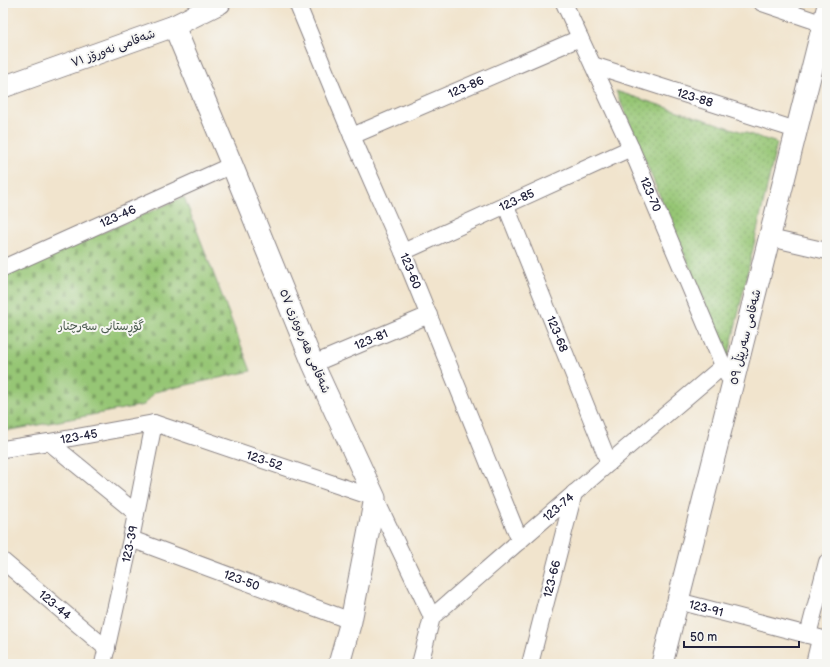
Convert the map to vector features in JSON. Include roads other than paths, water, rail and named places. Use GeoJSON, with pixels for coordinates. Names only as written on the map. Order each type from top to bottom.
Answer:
{"type":"FeatureCollection","features":[{"type":"Feature","properties":{"kind":"street","name":"شەقامی نەورۆز ٧١"},"geometry":{"type":"LineString","coordinates":[[3,87],[174,26],[220,3]]}},
{"type":"Feature","properties":{"kind":"street","name":"123-60"},"geometry":{"type":"LineString","coordinates":[[297,3],[352,136],[403,252],[520,541]]}},
{"type":"Feature","properties":{"kind":"street","name":"123-70"},"geometry":{"type":"LineString","coordinates":[[564,3],[631,148],[732,388]]}},
{"type":"Feature","properties":{"kind":"street"},"geometry":{"type":"LineString","coordinates":[[762,3],[825,17]]}},
{"type":"Feature","properties":{"kind":"street","name":"شەقامی سەرپێڵ ٥٩"},"geometry":{"type":"LineString","coordinates":[[662,664],[825,17]]}},
{"type":"Feature","properties":{"kind":"street","name":"شەقامی هەرەوەزی ٥٧"},"geometry":{"type":"LineString","coordinates":[[174,26],[313,364],[375,498]]}},
{"type":"Feature","properties":{"kind":"street","name":"123-86"},"geometry":{"type":"LineString","coordinates":[[352,136],[580,38]]}},
{"type":"Feature","properties":{"kind":"street","name":"123-88"},"geometry":{"type":"LineString","coordinates":[[593,65],[796,130]]}},
{"type":"Feature","properties":{"kind":"street","name":"123-85"},"geometry":{"type":"LineString","coordinates":[[403,252],[631,148]]}},
{"type":"Feature","properties":{"kind":"street","name":"123-46"},"geometry":{"type":"LineString","coordinates":[[3,268],[232,165]]}},
{"type":"Feature","properties":{"kind":"street","name":"123-68"},"geometry":{"type":"LineString","coordinates":[[506,206],[608,463]]}},
{"type":"Feature","properties":{"kind":"street"},"geometry":{"type":"LineString","coordinates":[[770,238],[827,251]]}},
{"type":"Feature","properties":{"kind":"street","name":"123-81"},"geometry":{"type":"LineString","coordinates":[[313,364],[428,315]]}},
{"type":"Feature","properties":{"kind":"street","name":"123-74"},"geometry":{"type":"LineString","coordinates":[[432,617],[608,463],[723,366]]}},
{"type":"Feature","properties":{"kind":"street","name":"123-52"},"geometry":{"type":"LineString","coordinates":[[154,423],[375,498]]}},
{"type":"Feature","properties":{"kind":"street","name":"123-45"},"geometry":{"type":"LineString","coordinates":[[3,449],[154,423]]}},
{"type":"Feature","properties":{"kind":"street","name":"123-39"},"geometry":{"type":"LineString","coordinates":[[105,657],[131,540],[154,423]]}},
{"type":"Feature","properties":{"kind":"street"},"geometry":{"type":"LineString","coordinates":[[49,442],[136,513]]}},
{"type":"Feature","properties":{"kind":"street","name":"123-66"},"geometry":{"type":"LineString","coordinates":[[530,664],[574,493]]}},
{"type":"Feature","properties":{"kind":"street"},"geometry":{"type":"LineString","coordinates":[[375,498],[432,617],[420,664]]}},
{"type":"Feature","properties":{"kind":"street"},"geometry":{"type":"LineString","coordinates":[[339,664],[351,621],[375,498]]}},
{"type":"Feature","properties":{"kind":"street","name":"123-50"},"geometry":{"type":"LineString","coordinates":[[131,540],[351,621]]}},
{"type":"Feature","properties":{"kind":"street","name":"123-44"},"geometry":{"type":"LineString","coordinates":[[3,561],[105,657]]}},
{"type":"Feature","properties":{"kind":"street"},"geometry":{"type":"LineString","coordinates":[[814,664],[827,562]]}},
{"type":"Feature","properties":{"kind":"street","name":"123-91"},"geometry":{"type":"LineString","coordinates":[[678,601],[818,638]]}},
{"type":"Feature","properties":{"kind":"park label","name":"گۆڕستانی سەرچنار"},"geometry":{"type":"Point","coordinates":[101,326]}}]}
